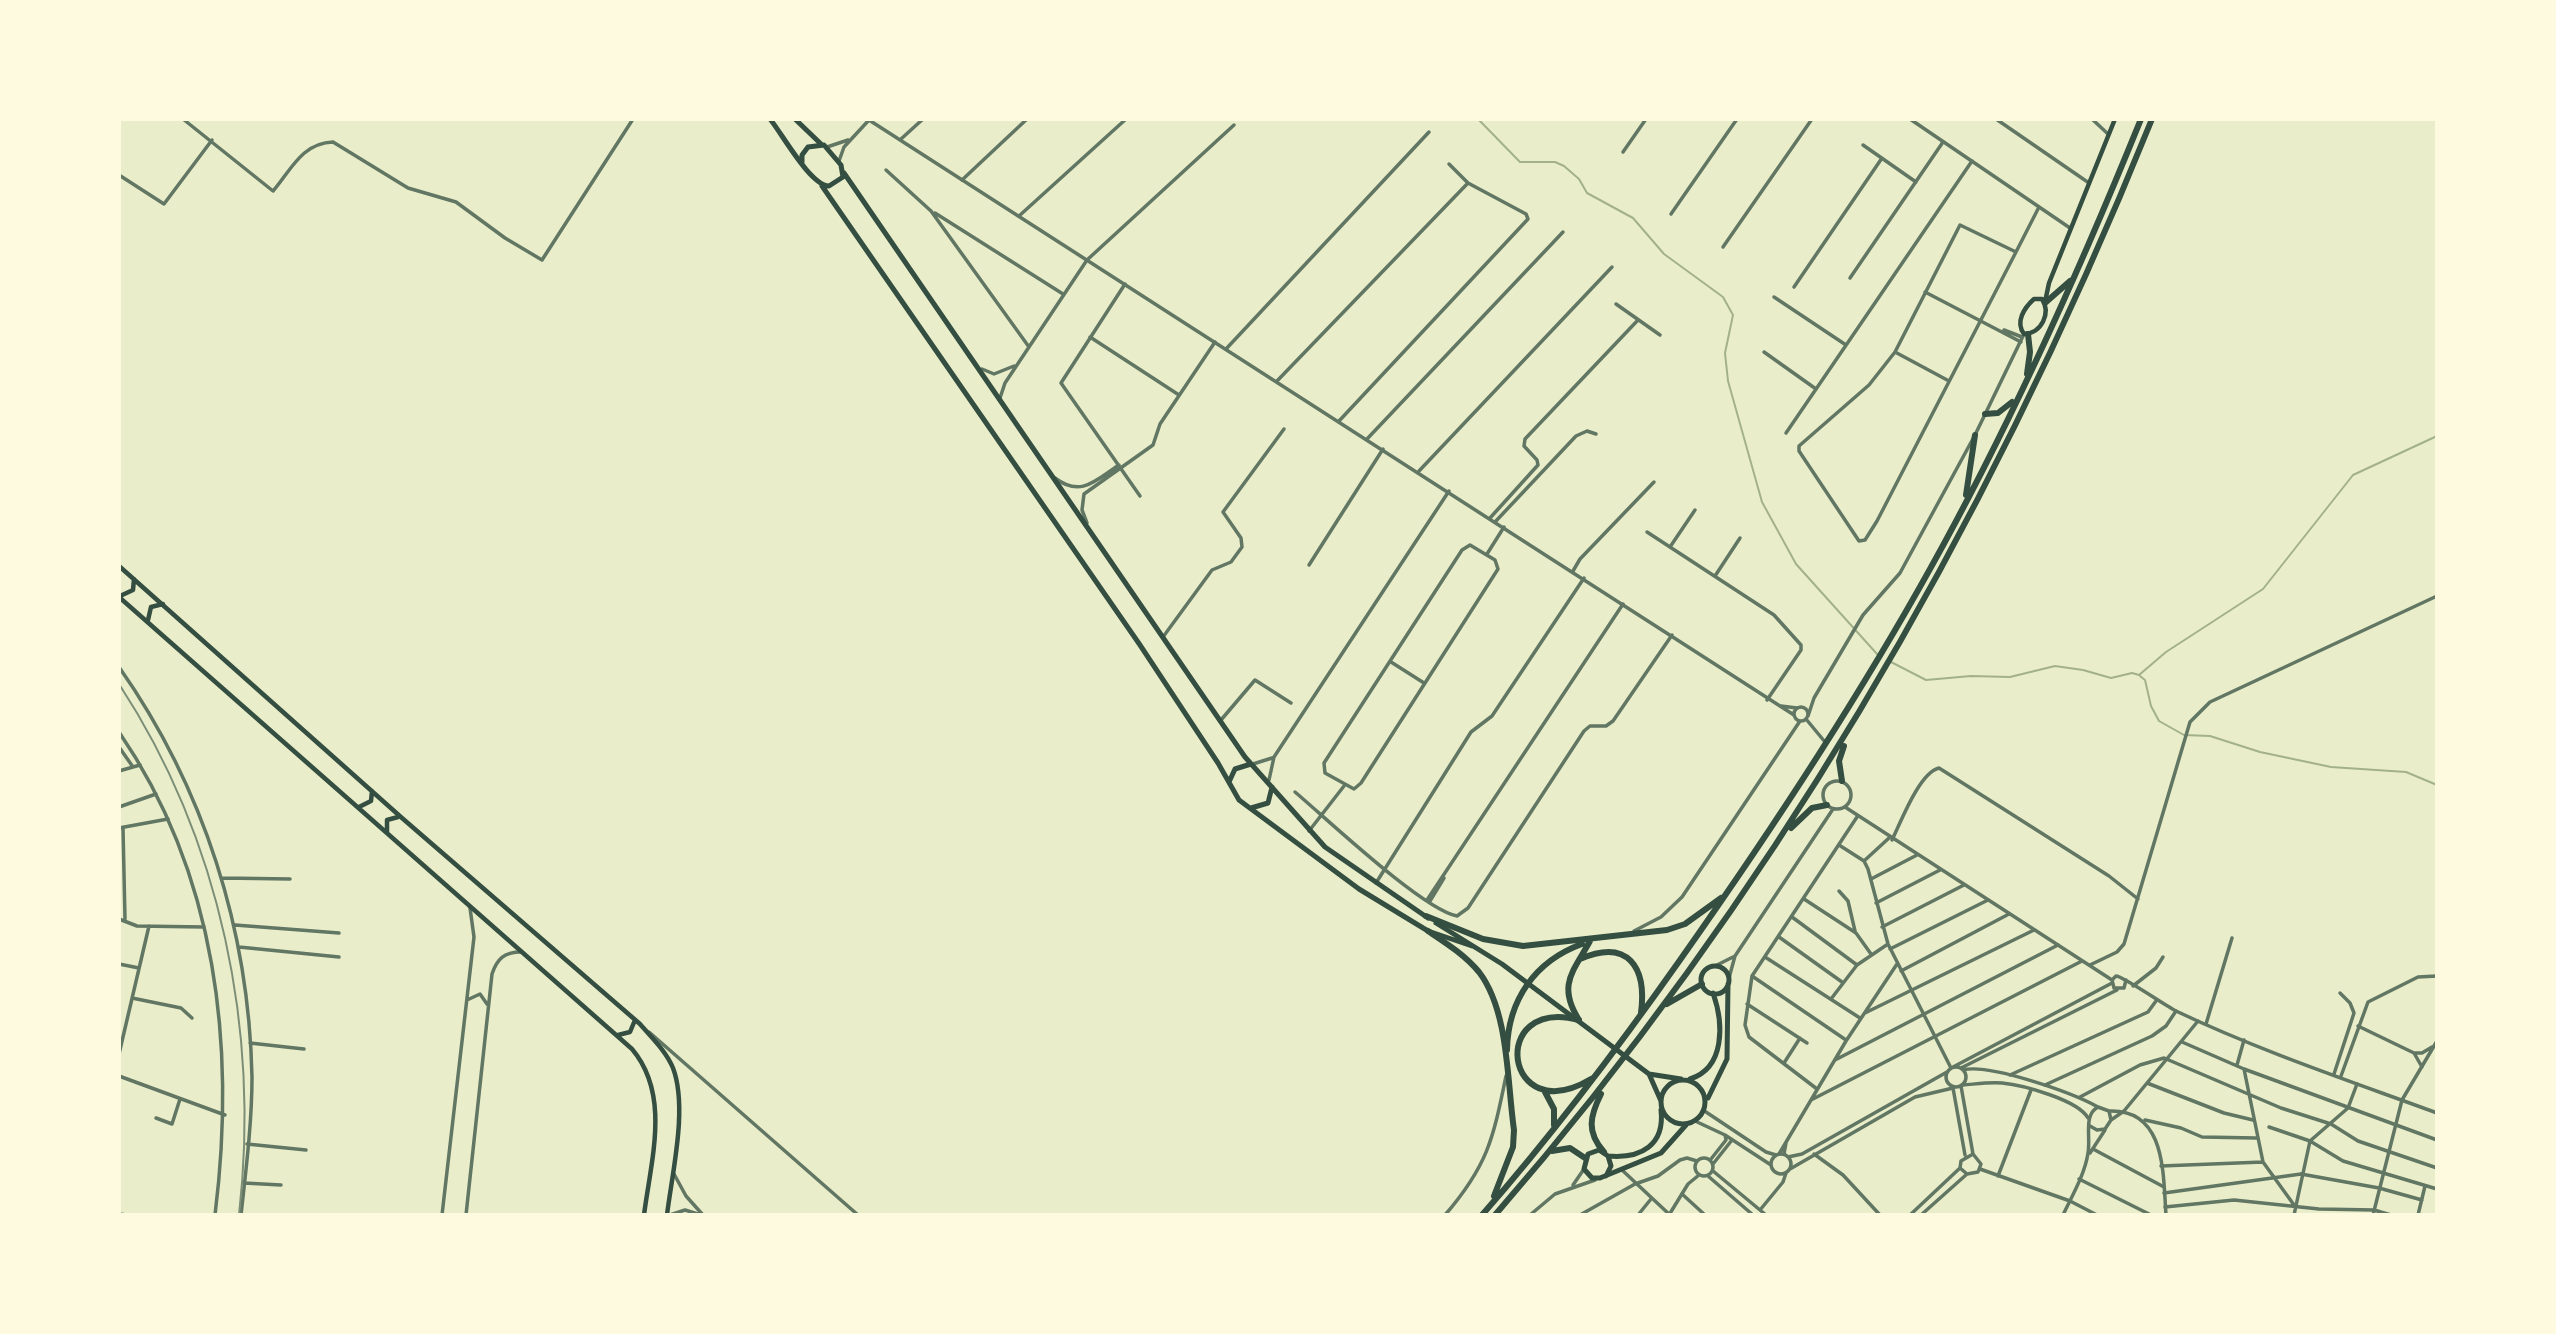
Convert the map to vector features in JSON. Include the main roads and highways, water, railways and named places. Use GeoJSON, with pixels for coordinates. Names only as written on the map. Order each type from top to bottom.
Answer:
{"type":"FeatureCollection","features":[{"type":"Feature","properties":{"kind":"highway"},"geometry":{"type":"LineString","coordinates":[[1482,1215],[1596,1077],[1641,1017],[1732,887],[1877,661],[1964,504],[2026,381],[2076,274],[2141,119]]}},
{"type":"Feature","properties":{"kind":"highway"},"geometry":{"type":"LineString","coordinates":[[1495,1215],[1550,1152],[1639,1041],[1776,846],[1849,732],[1948,561],[2003,453],[2087,278],[2152,119]]}},
{"type":"Feature","properties":{"kind":"highway"},"geometry":{"type":"LineString","coordinates":[[2045,302],[2076,274]]}},
{"type":"Feature","properties":{"kind":"highway"},"geometry":{"type":"LineString","coordinates":[[2024,337],[2030,352],[2026,381]]}},
{"type":"Feature","properties":{"kind":"highway"},"geometry":{"type":"LineString","coordinates":[[1985,414],[1998,413],[2010,406],[2022,389]]}},
{"type":"Feature","properties":{"kind":"highway"},"geometry":{"type":"LineString","coordinates":[[1964,504],[1975,435]]}},
{"type":"Feature","properties":{"kind":"highway"},"geometry":{"type":"LineString","coordinates":[[1842,781],[1839,761],[1849,732]]}},
{"type":"Feature","properties":{"kind":"highway"},"geometry":{"type":"LineString","coordinates":[[1776,846],[1812,808],[1830,807]]}},
{"type":"Feature","properties":{"kind":"highway"},"geometry":{"type":"LineString","coordinates":[[1426,916],[1483,939],[1513,945],[1590,941],[1667,930],[1685,924],[1709,909],[1732,887]]}},
{"type":"Feature","properties":{"kind":"highway"},"geometry":{"type":"LineString","coordinates":[[1428,932],[1466,959],[1490,991],[1501,1026],[1514,1130],[1513,1147],[1490,1206]]}},
{"type":"Feature","properties":{"kind":"highway"},"geometry":{"type":"LineString","coordinates":[[1579,1020],[1567,995],[1568,982],[1590,941]]}},
{"type":"Feature","properties":{"kind":"highway"},"geometry":{"type":"LineString","coordinates":[[1506,1076],[1509,1027],[1527,982],[1553,958],[1590,941]]}},
{"type":"Feature","properties":{"kind":"highway"},"geometry":{"type":"LineString","coordinates":[[1580,958],[1602,951],[1613,951],[1628,958],[1637,970],[1643,986],[1641,1017]]}},
{"type":"Feature","properties":{"kind":"highway"},"geometry":{"type":"LineString","coordinates":[[1663,1007],[1702,984]]}},
{"type":"Feature","properties":{"kind":"highway"},"geometry":{"type":"LineString","coordinates":[[1579,1020],[1563,1016],[1542,1018],[1520,1038],[1516,1056],[1520,1070],[1530,1083],[1545,1092],[1570,1091],[1596,1077]]}},
{"type":"Feature","properties":{"kind":"highway"},"geometry":{"type":"LineString","coordinates":[[1606,1083],[1590,1120],[1594,1140],[1606,1154]]}},
{"type":"Feature","properties":{"kind":"highway"},"geometry":{"type":"LineString","coordinates":[[1545,1092],[1553,1109],[1554,1127]]}},
{"type":"Feature","properties":{"kind":"highway"},"geometry":{"type":"LineString","coordinates":[[1550,1152],[1570,1148],[1585,1158]]}},
{"type":"Feature","properties":{"kind":"main road"},"geometry":{"type":"LineString","coordinates":[[770,119],[809,175],[822,186],[1140,645],[1236,797],[1339,876],[1428,932],[1481,950]]}},
{"type":"Feature","properties":{"kind":"main road"},"geometry":{"type":"LineString","coordinates":[[795,119],[838,161],[1221,720],[1252,764],[1309,832],[1336,856],[1527,982],[1649,1074],[1661,1101],[1661,1133],[1650,1148],[1623,1157],[1593,1151],[1585,1158],[1584,1169],[1592,1178],[1603,1177],[1661,1153],[1703,1110],[1727,1059],[1729,981],[1723,968],[1715,966],[1704,972],[1702,984],[1713,993],[1719,1019],[1717,1056],[1704,1075],[1667,1088],[1661,1101]]}},
{"type":"Feature","properties":{"kind":"main road"},"geometry":{"type":"LineString","coordinates":[[2049,283],[2024,311],[2020,325],[2024,337],[2044,321],[2049,283],[2115,119]]}},
{"type":"Feature","properties":{"kind":"main road"},"geometry":{"type":"LineString","coordinates":[[802,162],[806,149],[824,146]]}},
{"type":"Feature","properties":{"kind":"main road"},"geometry":{"type":"LineString","coordinates":[[822,186],[838,183],[844,173]]}},
{"type":"Feature","properties":{"kind":"main road"},"geometry":{"type":"LineString","coordinates":[[2038,298],[2045,302]]}},
{"type":"Feature","properties":{"kind":"main road"},"geometry":{"type":"LineString","coordinates":[[119,566],[402,818],[635,1019],[664,1052],[678,1089],[668,1215]]}},
{"type":"Feature","properties":{"kind":"main road"},"geometry":{"type":"LineString","coordinates":[[119,596],[132,590],[133,578]]}},
{"type":"Feature","properties":{"kind":"main road"},"geometry":{"type":"LineString","coordinates":[[119,596],[617,1035],[642,1061],[655,1091],[656,1117],[644,1215]]}},
{"type":"Feature","properties":{"kind":"main road"},"geometry":{"type":"LineString","coordinates":[[148,621],[151,607],[163,604]]}},
{"type":"Feature","properties":{"kind":"main road"},"geometry":{"type":"LineString","coordinates":[[1229,782],[1235,769],[1252,764]]}},
{"type":"Feature","properties":{"kind":"main road"},"geometry":{"type":"LineString","coordinates":[[1251,808],[1268,803],[1271,784]]}},
{"type":"Feature","properties":{"kind":"main road"},"geometry":{"type":"LineString","coordinates":[[358,807],[368,805],[372,791]]}},
{"type":"Feature","properties":{"kind":"main road"},"geometry":{"type":"LineString","coordinates":[[388,834],[385,829],[387,820],[396,816],[402,818]]}},
{"type":"Feature","properties":{"kind":"main road"},"geometry":{"type":"LineString","coordinates":[[1713,993],[1722,992],[1729,981]]}},
{"type":"Feature","properties":{"kind":"main road"},"geometry":{"type":"LineString","coordinates":[[617,1035],[630,1032],[635,1019]]}},
{"type":"Feature","properties":{"kind":"main road"},"geometry":{"type":"LineString","coordinates":[[1649,1074],[1686,1080],[1704,1089],[1706,1101]]}},
{"type":"Feature","properties":{"kind":"main road"},"geometry":{"type":"LineString","coordinates":[[1661,1110],[1671,1122],[1686,1125]]}},
{"type":"Feature","properties":{"kind":"main road"},"geometry":{"type":"LineString","coordinates":[[1603,1177],[1611,1166],[1606,1154]]}},
{"type":"Feature","properties":{"kind":"waterway"},"geometry":{"type":"LineString","coordinates":[[1478,119],[1520,162],[1555,162],[1564,166],[1579,179],[1587,193],[1633,218],[1664,254],[1723,297],[1733,315],[1725,353],[1728,381],[1762,502],[1796,564],[1877,654]]}},
{"type":"Feature","properties":{"kind":"waterway"},"geometry":{"type":"LineString","coordinates":[[1891,662],[1926,680],[1971,676],[2010,677],[2055,666],[2111,678],[2132,673],[2139,675],[2166,652],[2263,589],[2353,475],[2437,436]]}},
{"type":"Feature","properties":{"kind":"waterway"},"geometry":{"type":"LineString","coordinates":[[2140,676],[2145,680],[2151,706],[2159,721],[2184,735],[2210,736],[2260,752],[2331,767],[2406,772],[2437,785]]}},
{"type":"Feature","properties":{"kind":"railway"},"geometry":{"type":"LineString","coordinates":[[119,684],[154,744],[184,807],[207,872],[225,939],[237,1007],[243,1076],[244,1145],[239,1215]]}}]}
